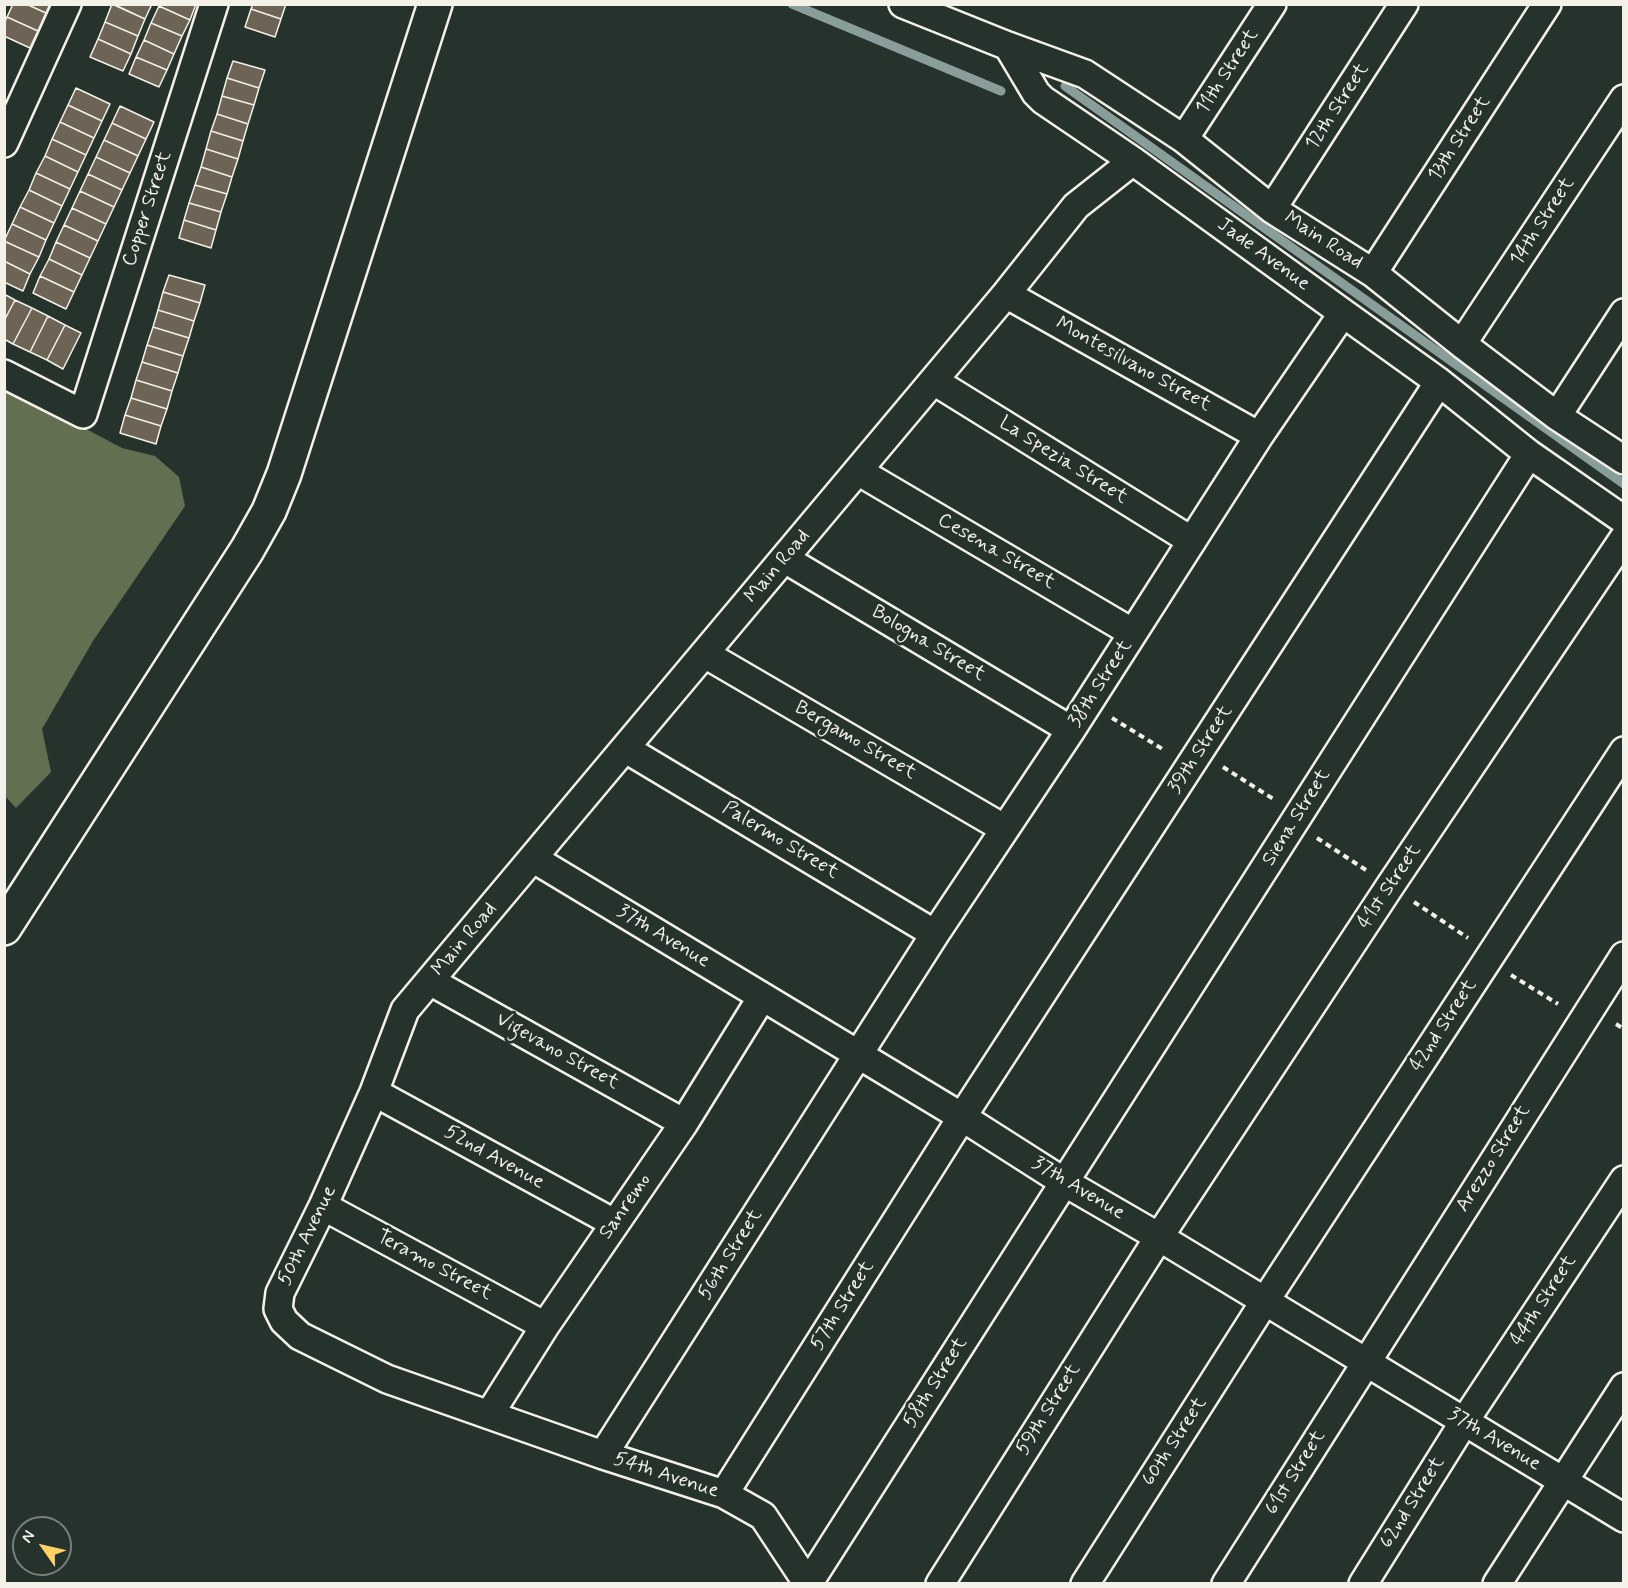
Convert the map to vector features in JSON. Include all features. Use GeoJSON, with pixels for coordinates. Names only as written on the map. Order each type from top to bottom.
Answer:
{"type":"FeatureCollection","features":[{"type":"Feature","properties":{"kind":"street"},"geometry":{"type":"LineString","coordinates":[[4,143],[67,4]]}},
{"type":"Feature","properties":{"kind":"street","name":"Copper Street"},"geometry":{"type":"LineString","coordinates":[[4,374],[83,414],[214,4]]}},
{"type":"Feature","properties":{"kind":"street"},"geometry":{"type":"LineString","coordinates":[[4,928],[247,550],[269,511],[284,474],[435,4]]}},
{"type":"Feature","properties":{"kind":"street"},"geometry":{"type":"LineString","coordinates":[[903,4],[1008,46]]}},
{"type":"Feature","properties":{"kind":"street","name":"11th Street"},"geometry":{"type":"LineString","coordinates":[[1184,139],[1272,4]]}},
{"type":"Feature","properties":{"kind":"street","name":"12th Street"},"geometry":{"type":"LineString","coordinates":[[1272,209],[1404,4]]}},
{"type":"Feature","properties":{"kind":"street","name":"13th Street"},"geometry":{"type":"LineString","coordinates":[[1373,273],[1547,4]]}},
{"type":"Feature","properties":{"kind":"street","name":"Main Road"},"geometry":{"type":"LineString","coordinates":[[1008,46],[1085,74],[1184,139],[1272,209],[1373,273],[1557,416],[1623,460]]}},
{"type":"Feature","properties":{"kind":"street","name":"Jade Avenue"},"geometry":{"type":"LineString","coordinates":[[1008,46],[1036,93],[1043,100],[1344,313],[1439,382],[1529,454],[1623,520]]}},
{"type":"Feature","properties":{"kind":"street","name":"14th Street"},"geometry":{"type":"LineString","coordinates":[[1462,344],[1623,99]]}},
{"type":"Feature","properties":{"kind":"street","name":"Main Road"},"geometry":{"type":"LineString","coordinates":[[430,981],[934,381],[1076,206],[1132,161]]}},
{"type":"Feature","properties":{"kind":"street","name":"Montesilvano Street"},"geometry":{"type":"LineString","coordinates":[[1006,294],[1259,436]]}},
{"type":"Feature","properties":{"kind":"street","name":"38th Street"},"geometry":{"type":"LineString","coordinates":[[858,1055],[935,934],[1089,703],[1259,436],[1344,313]]}},
{"type":"Feature","properties":{"kind":"street"},"geometry":{"type":"LineString","coordinates":[[1557,416],[1623,313]]}},
{"type":"Feature","properties":{"kind":"street","name":"La Spezia Street"},"geometry":{"type":"LineString","coordinates":[[934,381],[1192,541]]}},
{"type":"Feature","properties":{"kind":"street","name":"39th Street"},"geometry":{"type":"LineString","coordinates":[[962,1117],[1439,382]]}},
{"type":"Feature","properties":{"kind":"street","name":"Siena Street"},"geometry":{"type":"LineString","coordinates":[[1064,1182],[1529,454]]}},
{"type":"Feature","properties":{"kind":"street","name":"Cesena Street"},"geometry":{"type":"LineString","coordinates":[[858,471],[1133,633]]}},
{"type":"Feature","properties":{"kind":"street","name":"41st Street"},"geometry":{"type":"LineString","coordinates":[[1159,1237],[1623,538]]}},
{"type":"Feature","properties":{"kind":"street","name":"Bologna Street"},"geometry":{"type":"LineString","coordinates":[[785,559],[1071,730]]}},
{"type":"Feature","properties":{"kind":"street","name":"Bergamo Street"},"geometry":{"type":"LineString","coordinates":[[705,654],[1005,829]]}},
{"type":"Feature","properties":{"kind":"street","name":"Palermo Street"},"geometry":{"type":"LineString","coordinates":[[626,749],[935,934]]}},
{"type":"Feature","properties":{"kind":"street","name":"42nd Street"},"geometry":{"type":"LineString","coordinates":[[1265,1301],[1623,751]]}},
{"type":"Feature","properties":{"kind":"street","name":"37th Avenue"},"geometry":{"type":"LineString","coordinates":[[534,859],[962,1117],[1064,1182],[1159,1237],[1623,1518]]}},
{"type":"Feature","properties":{"kind":"street","name":"Arezzo Street"},"geometry":{"type":"LineString","coordinates":[[1366,1362],[1623,956]]}},
{"type":"Feature","properties":{"kind":"street","name":"50th Avenue"},"geometry":{"type":"LineString","coordinates":[[430,981],[405,1010],[374,1092],[323,1206],[280,1293],[278,1309],[284,1321],[300,1336],[387,1379],[489,1415]]}},
{"type":"Feature","properties":{"kind":"street","name":"Vigevano Street"},"geometry":{"type":"LineString","coordinates":[[430,981],[684,1123]]}},
{"type":"Feature","properties":{"kind":"street","name":"Sanremo"},"geometry":{"type":"LineString","coordinates":[[489,1415],[545,1326],[684,1123],[762,997]]}},
{"type":"Feature","properties":{"kind":"street","name":"56th Street"},"geometry":{"type":"LineString","coordinates":[[603,1455],[858,1055]]}},
{"type":"Feature","properties":{"kind":"street","name":"52nd Avenue"},"geometry":{"type":"LineString","coordinates":[[374,1092],[614,1224]]}},
{"type":"Feature","properties":{"kind":"street","name":"57th Street"},"geometry":{"type":"LineString","coordinates":[[724,1494],[962,1117]]}},
{"type":"Feature","properties":{"kind":"street","name":"44th Street"},"geometry":{"type":"LineString","coordinates":[[1464,1422],[1623,1180]]}},
{"type":"Feature","properties":{"kind":"street","name":"58th Street"},"geometry":{"type":"LineString","coordinates":[[808,1584],[1064,1182]]}},
{"type":"Feature","properties":{"kind":"street","name":"Teramo Street"},"geometry":{"type":"LineString","coordinates":[[323,1206],[545,1326]]}},
{"type":"Feature","properties":{"kind":"street","name":"59th Street"},"geometry":{"type":"LineString","coordinates":[[940,1584],[1159,1237]]}},
{"type":"Feature","properties":{"kind":"street","name":"60th Street"},"geometry":{"type":"LineString","coordinates":[[1085,1584],[1265,1301]]}},
{"type":"Feature","properties":{"kind":"street","name":"61st Street"},"geometry":{"type":"LineString","coordinates":[[1226,1584],[1366,1362]]}},
{"type":"Feature","properties":{"kind":"street"},"geometry":{"type":"LineString","coordinates":[[1497,1584],[1623,1387]]}},
{"type":"Feature","properties":{"kind":"street","name":"54th Avenue"},"geometry":{"type":"LineString","coordinates":[[489,1415],[724,1494],[763,1516],[808,1584]]}},
{"type":"Feature","properties":{"kind":"street","name":"62nd Street"},"geometry":{"type":"LineString","coordinates":[[1363,1584],[1464,1422]]}},
{"type":"Feature","properties":{"kind":"path"},"geometry":{"type":"LineString","coordinates":[[1089,703],[1195,759],[1296,818],[1490,957],[1583,1019]]}},
{"type":"Feature","properties":{"kind":"green space"},"geometry":{"type":"Polygon","coordinates":[[[5,386],[122,448],[155,456],[179,477],[185,506],[93,641],[42,729],[51,772],[16,808],[5,796],[5,386]]]}},
{"type":"Feature","properties":{"kind":"building"},"geometry":{"type":"Polygon","coordinates":[[[13,4],[26,4],[46,13],[38,31],[7,17],[13,4]]]}},
{"type":"Feature","properties":{"kind":"building"},"geometry":{"type":"Polygon","coordinates":[[[26,4],[50,4],[46,13],[26,4]]]}},
{"type":"Feature","properties":{"kind":"building"},"geometry":{"type":"Polygon","coordinates":[[[112,4],[145,19],[138,36],[105,22],[112,4]]]}},
{"type":"Feature","properties":{"kind":"building"},"geometry":{"type":"Polygon","coordinates":[[[113,4],[152,4],[145,19],[113,4]]]}},
{"type":"Feature","properties":{"kind":"building"},"geometry":{"type":"Polygon","coordinates":[[[160,4],[196,4],[190,20],[159,6],[160,4]]]}},
{"type":"Feature","properties":{"kind":"building"},"geometry":{"type":"Polygon","coordinates":[[[253,4],[286,4],[281,19],[251,9],[253,4]]]}},
{"type":"Feature","properties":{"kind":"building"},"geometry":{"type":"Polygon","coordinates":[[[159,6],[190,20],[182,36],[151,23],[159,6]]]}},
{"type":"Feature","properties":{"kind":"building"},"geometry":{"type":"Polygon","coordinates":[[[251,9],[281,19],[275,37],[245,27],[251,9]]]}},
{"type":"Feature","properties":{"kind":"building"},"geometry":{"type":"Polygon","coordinates":[[[7,17],[38,31],[30,48],[4,36],[4,24],[7,17]]]}},
{"type":"Feature","properties":{"kind":"building"},"geometry":{"type":"Polygon","coordinates":[[[105,22],[138,36],[131,54],[98,39],[105,22]]]}},
{"type":"Feature","properties":{"kind":"building"},"geometry":{"type":"Polygon","coordinates":[[[151,23],[182,36],[174,54],[144,40],[151,23]]]}},
{"type":"Feature","properties":{"kind":"building"},"geometry":{"type":"Polygon","coordinates":[[[98,39],[131,54],[123,71],[90,57],[98,39]]]}},
{"type":"Feature","properties":{"kind":"building"},"geometry":{"type":"Polygon","coordinates":[[[144,40],[174,54],[167,70],[136,57],[144,40]]]}},
{"type":"Feature","properties":{"kind":"building"},"geometry":{"type":"Polygon","coordinates":[[[136,57],[167,70],[159,87],[129,74],[136,57]]]}},
{"type":"Feature","properties":{"kind":"building"},"geometry":{"type":"Polygon","coordinates":[[[233,61],[265,70],[259,88],[227,78],[233,61]]]}},
{"type":"Feature","properties":{"kind":"building"},"geometry":{"type":"Polygon","coordinates":[[[227,78],[259,88],[254,105],[222,96],[227,78]]]}},
{"type":"Feature","properties":{"kind":"building"},"geometry":{"type":"Polygon","coordinates":[[[76,88],[110,104],[102,121],[68,105],[76,88]]]}},
{"type":"Feature","properties":{"kind":"building"},"geometry":{"type":"Polygon","coordinates":[[[222,96],[254,105],[248,124],[217,114],[222,96]]]}},
{"type":"Feature","properties":{"kind":"building"},"geometry":{"type":"Polygon","coordinates":[[[68,105],[102,121],[94,138],[60,122],[68,105]]]}},
{"type":"Feature","properties":{"kind":"building"},"geometry":{"type":"Polygon","coordinates":[[[120,106],[154,122],[146,139],[112,123],[120,106]]]}},
{"type":"Feature","properties":{"kind":"building"},"geometry":{"type":"Polygon","coordinates":[[[217,114],[248,124],[243,141],[211,131],[217,114]]]}},
{"type":"Feature","properties":{"kind":"building"},"geometry":{"type":"Polygon","coordinates":[[[60,122],[94,138],[86,155],[52,139],[60,122]]]}},
{"type":"Feature","properties":{"kind":"building"},"geometry":{"type":"Polygon","coordinates":[[[112,123],[146,139],[138,156],[104,140],[112,123]]]}},
{"type":"Feature","properties":{"kind":"building"},"geometry":{"type":"Polygon","coordinates":[[[211,131],[243,141],[238,159],[206,149],[211,131]]]}},
{"type":"Feature","properties":{"kind":"building"},"geometry":{"type":"Polygon","coordinates":[[[52,139],[86,155],[78,172],[45,156],[52,139]]]}},
{"type":"Feature","properties":{"kind":"building"},"geometry":{"type":"Polygon","coordinates":[[[104,140],[138,156],[130,173],[96,157],[104,140]]]}},
{"type":"Feature","properties":{"kind":"building"},"geometry":{"type":"Polygon","coordinates":[[[206,149],[238,159],[232,177],[201,167],[206,149]]]}},
{"type":"Feature","properties":{"kind":"building"},"geometry":{"type":"Polygon","coordinates":[[[45,156],[78,172],[70,189],[36,173],[45,156]]]}},
{"type":"Feature","properties":{"kind":"building"},"geometry":{"type":"Polygon","coordinates":[[[96,157],[130,173],[122,190],[88,174],[96,157]]]}},
{"type":"Feature","properties":{"kind":"building"},"geometry":{"type":"Polygon","coordinates":[[[201,167],[232,177],[227,194],[195,185],[201,167]]]}},
{"type":"Feature","properties":{"kind":"building"},"geometry":{"type":"Polygon","coordinates":[[[36,173],[70,189],[62,206],[29,190],[36,173]]]}},
{"type":"Feature","properties":{"kind":"building"},"geometry":{"type":"Polygon","coordinates":[[[88,174],[122,190],[114,207],[80,191],[88,174]]]}},
{"type":"Feature","properties":{"kind":"building"},"geometry":{"type":"Polygon","coordinates":[[[195,185],[227,194],[221,212],[189,203],[195,185]]]}},
{"type":"Feature","properties":{"kind":"building"},"geometry":{"type":"Polygon","coordinates":[[[29,190],[62,206],[54,223],[20,207],[29,190]]]}},
{"type":"Feature","properties":{"kind":"building"},"geometry":{"type":"Polygon","coordinates":[[[80,191],[114,207],[106,224],[72,208],[80,191]]]}},
{"type":"Feature","properties":{"kind":"building"},"geometry":{"type":"Polygon","coordinates":[[[189,203],[221,212],[216,230],[184,220],[189,203]]]}},
{"type":"Feature","properties":{"kind":"building"},"geometry":{"type":"Polygon","coordinates":[[[20,207],[54,223],[46,240],[12,224],[20,207]]]}},
{"type":"Feature","properties":{"kind":"building"},"geometry":{"type":"Polygon","coordinates":[[[72,208],[106,224],[98,241],[64,225],[72,208]]]}},
{"type":"Feature","properties":{"kind":"building"},"geometry":{"type":"Polygon","coordinates":[[[184,220],[216,230],[211,248],[179,238],[184,220]]]}},
{"type":"Feature","properties":{"kind":"building"},"geometry":{"type":"Polygon","coordinates":[[[12,224],[46,240],[39,257],[4,241],[12,224]]]}},
{"type":"Feature","properties":{"kind":"building"},"geometry":{"type":"Polygon","coordinates":[[[64,225],[98,241],[90,258],[56,242],[64,225]]]}},
{"type":"Feature","properties":{"kind":"building"},"geometry":{"type":"Polygon","coordinates":[[[4,241],[39,257],[30,274],[4,261],[4,241]]]}},
{"type":"Feature","properties":{"kind":"building"},"geometry":{"type":"Polygon","coordinates":[[[56,242],[90,258],[82,275],[49,259],[56,242]]]}},
{"type":"Feature","properties":{"kind":"building"},"geometry":{"type":"Polygon","coordinates":[[[49,259],[82,275],[74,292],[40,276],[49,259]]]}},
{"type":"Feature","properties":{"kind":"building"},"geometry":{"type":"Polygon","coordinates":[[[4,261],[30,274],[23,291],[4,282],[4,261]]]}},
{"type":"Feature","properties":{"kind":"building"},"geometry":{"type":"Polygon","coordinates":[[[169,275],[205,285],[200,303],[163,292],[169,275]]]}},
{"type":"Feature","properties":{"kind":"building"},"geometry":{"type":"Polygon","coordinates":[[[40,276],[74,292],[66,309],[33,293],[40,276]]]}},
{"type":"Feature","properties":{"kind":"building"},"geometry":{"type":"Polygon","coordinates":[[[163,292],[200,303],[194,321],[158,310],[163,292]]]}},
{"type":"Feature","properties":{"kind":"building"},"geometry":{"type":"Polygon","coordinates":[[[4,294],[15,300],[4,321],[4,294]]]}},
{"type":"Feature","properties":{"kind":"building"},"geometry":{"type":"Polygon","coordinates":[[[15,300],[32,308],[13,344],[4,339],[4,321],[15,300]]]}},
{"type":"Feature","properties":{"kind":"building"},"geometry":{"type":"Polygon","coordinates":[[[32,308],[48,316],[30,352],[13,344],[32,308]]]}},
{"type":"Feature","properties":{"kind":"building"},"geometry":{"type":"Polygon","coordinates":[[[158,310],[194,321],[189,338],[153,327],[158,310]]]}},
{"type":"Feature","properties":{"kind":"building"},"geometry":{"type":"Polygon","coordinates":[[[48,316],[65,325],[47,360],[30,352],[48,316]]]}},
{"type":"Feature","properties":{"kind":"building"},"geometry":{"type":"Polygon","coordinates":[[[65,325],[81,333],[63,369],[47,360],[65,325]]]}},
{"type":"Feature","properties":{"kind":"building"},"geometry":{"type":"Polygon","coordinates":[[[153,327],[189,338],[183,356],[147,345],[153,327]]]}},
{"type":"Feature","properties":{"kind":"building"},"geometry":{"type":"Polygon","coordinates":[[[147,345],[183,356],[178,373],[142,362],[147,345]]]}},
{"type":"Feature","properties":{"kind":"building"},"geometry":{"type":"Polygon","coordinates":[[[142,362],[178,373],[172,391],[136,380],[142,362]]]}},
{"type":"Feature","properties":{"kind":"building"},"geometry":{"type":"Polygon","coordinates":[[[136,380],[172,391],[167,409],[131,398],[136,380]]]}},
{"type":"Feature","properties":{"kind":"building"},"geometry":{"type":"Polygon","coordinates":[[[131,398],[167,409],[161,426],[125,415],[131,398]]]}},
{"type":"Feature","properties":{"kind":"building"},"geometry":{"type":"Polygon","coordinates":[[[125,415],[161,426],[156,444],[120,433],[125,415]]]}},
{"type":"Feature","properties":{"kind":"waterway"},"geometry":{"type":"LineString","coordinates":[[792,4],[1001,91]]}},
{"type":"Feature","properties":{"kind":"waterway"},"geometry":{"type":"LineString","coordinates":[[1065,86],[1624,484]]}}]}
